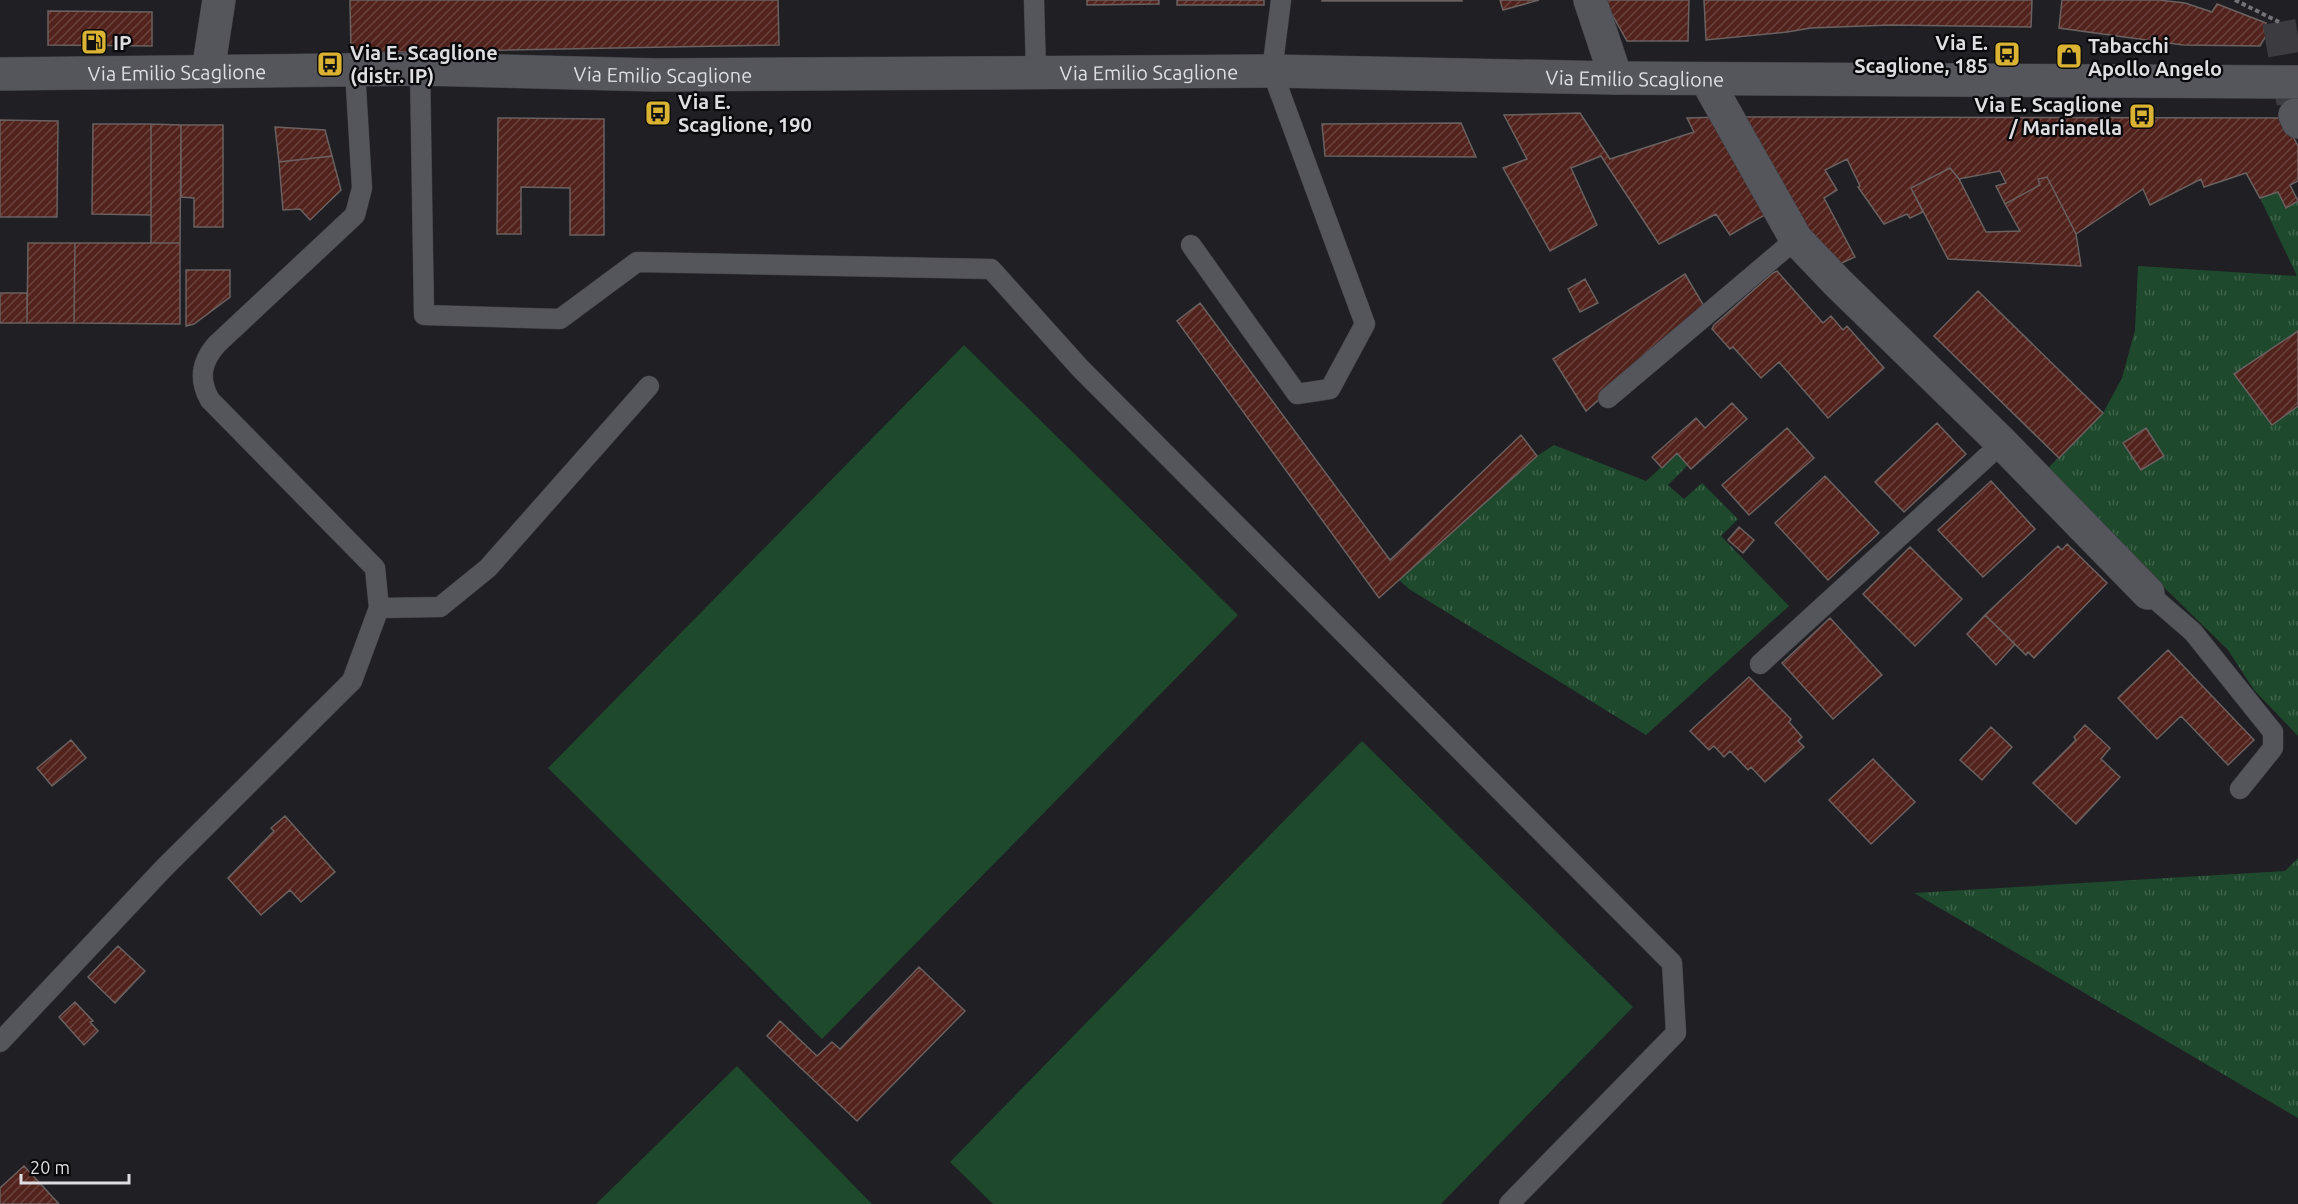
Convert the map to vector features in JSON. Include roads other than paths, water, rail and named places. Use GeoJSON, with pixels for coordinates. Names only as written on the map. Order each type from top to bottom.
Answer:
{"type":"FeatureCollection","features":[{"type":"Feature","properties":{"kind":"main road"},"geometry":{"type":"LineString","coordinates":[[208,70],[219,0]]}},
{"type":"Feature","properties":{"kind":"main road"},"geometry":{"type":"LineString","coordinates":[[1590,0],[1616,78]]}},
{"type":"Feature","properties":{"kind":"main road","name":"Via Emilio Scaglione"},"geometry":{"type":"LineString","coordinates":[[0,74],[208,70],[331,72],[420,69],[656,75],[1272,71],[1706,79],[2298,82]]}},
{"type":"Feature","properties":{"kind":"main road"},"geometry":{"type":"LineString","coordinates":[[1706,79],[1796,239],[2002,443],[2148,593]]}},
{"type":"Feature","properties":{"kind":"lane"},"geometry":{"type":"LineString","coordinates":[[1034,0],[1036,71]]}},
{"type":"Feature","properties":{"kind":"lane"},"geometry":{"type":"LineString","coordinates":[[1191,245],[1297,394],[1330,389],[1365,324],[1272,71],[1281,0]]}},
{"type":"Feature","properties":{"kind":"lane"},"geometry":{"type":"LineString","coordinates":[[420,69],[424,315],[560,320],[637,262],[991,269],[1080,368],[1672,963],[1676,1033],[1509,1204]]}},
{"type":"Feature","properties":{"kind":"lane"},"geometry":{"type":"LineString","coordinates":[[0,1042],[164,868],[352,681],[379,608],[375,568],[210,400],[201,377],[206,359],[216,344],[355,215],[362,188],[355,70]]}},
{"type":"Feature","properties":{"kind":"lane"},"geometry":{"type":"LineString","coordinates":[[1608,398],[1796,239]]}},
{"type":"Feature","properties":{"kind":"lane"},"geometry":{"type":"LineString","coordinates":[[379,608],[440,607],[488,568],[650,386]]}},
{"type":"Feature","properties":{"kind":"lane"},"geometry":{"type":"LineString","coordinates":[[1760,664],[2002,443]]}},
{"type":"Feature","properties":{"kind":"lane"},"geometry":{"type":"LineString","coordinates":[[2148,593],[2193,632],[2242,690],[2273,732],[2273,748],[2240,789]]}},
{"type":"Feature","properties":{"kind":"tunnel"},"geometry":{"type":"LineString","coordinates":[[2279,22],[2294,109]]}},
{"type":"Feature","properties":{"kind":"place","name":"IP"},"geometry":{"type":"Point","coordinates":[94,42]}},
{"type":"Feature","properties":{"kind":"place","name":"Via E. Scaglione, 185"},"geometry":{"type":"Point","coordinates":[2007,54]}},
{"type":"Feature","properties":{"kind":"place","name":"Tabacchi Apollo Angelo"},"geometry":{"type":"Point","coordinates":[2069,56]}},
{"type":"Feature","properties":{"kind":"place","name":"Via E. Scaglione (distr. IP)"},"geometry":{"type":"Point","coordinates":[330,64]}},
{"type":"Feature","properties":{"kind":"place","name":"Via E. Scaglione, 190"},"geometry":{"type":"Point","coordinates":[658,113]}},
{"type":"Feature","properties":{"kind":"place","name":"Via E. Scaglione / Marianella"},"geometry":{"type":"Point","coordinates":[2142,116]}}]}
